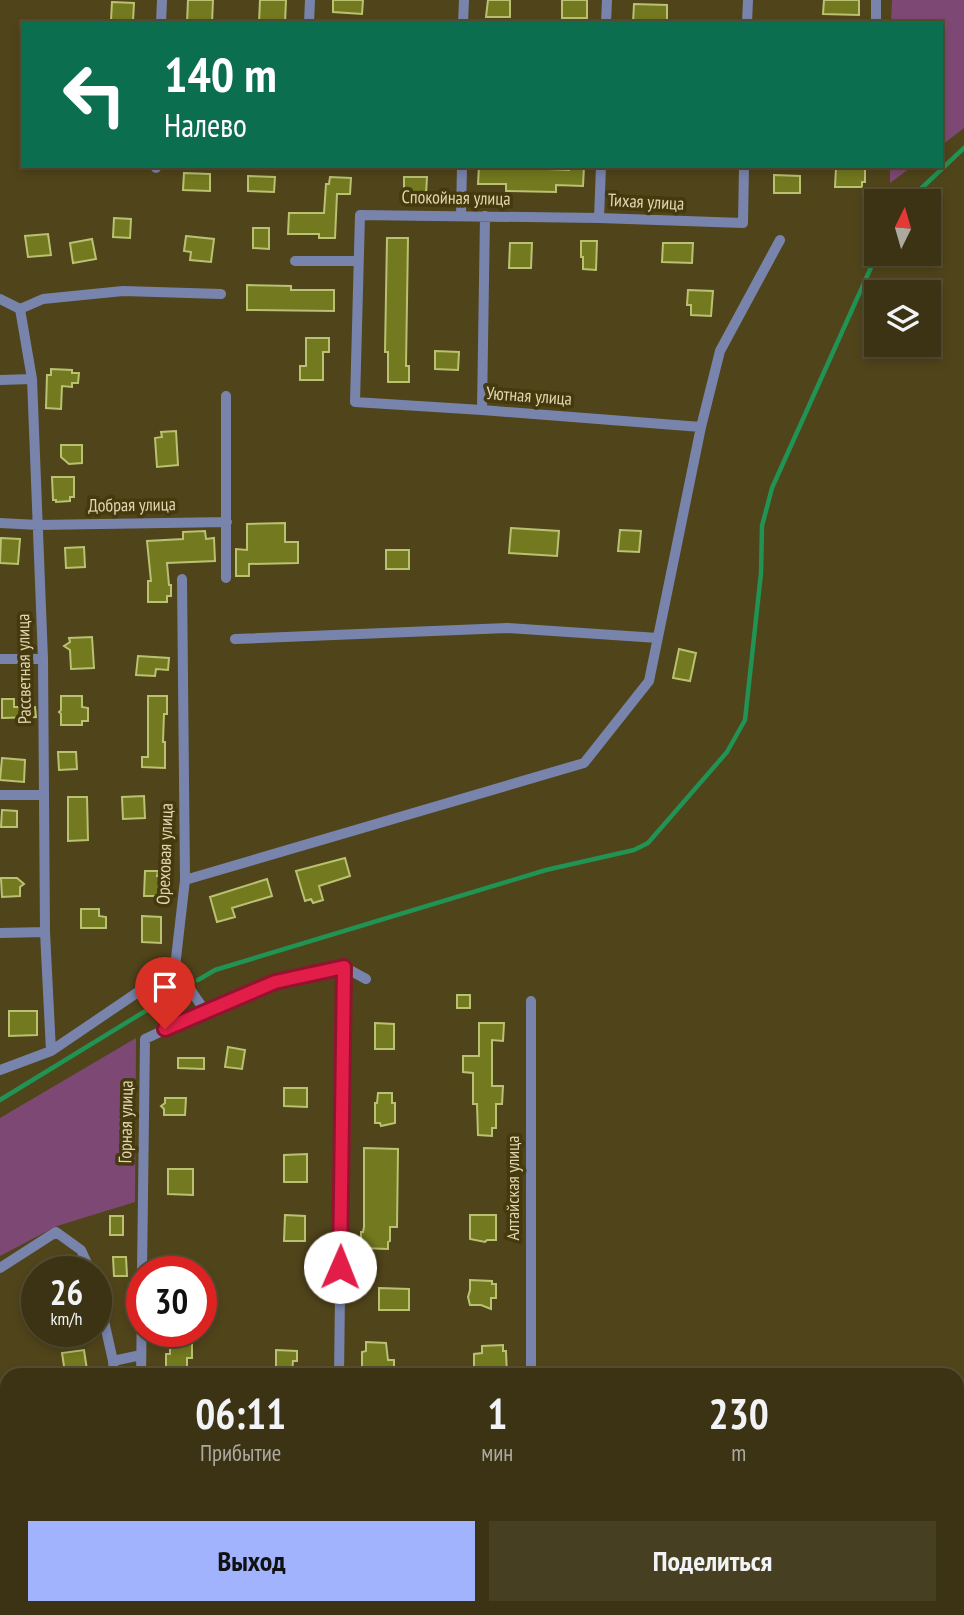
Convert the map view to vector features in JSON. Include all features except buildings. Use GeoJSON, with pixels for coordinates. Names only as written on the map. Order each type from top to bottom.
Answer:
{"type":"FeatureCollection","features":[{"type":"Feature","properties":{"kind":"street"},"geometry":{"type":"LineString","coordinates":[[161,21],[162,0]]}},
{"type":"Feature","properties":{"kind":"street"},"geometry":{"type":"LineString","coordinates":[[309,21],[310,0]]}},
{"type":"Feature","properties":{"kind":"street"},"geometry":{"type":"LineString","coordinates":[[463,21],[464,0]]}},
{"type":"Feature","properties":{"kind":"street"},"geometry":{"type":"LineString","coordinates":[[606,21],[607,0]]}},
{"type":"Feature","properties":{"kind":"street"},"geometry":{"type":"LineString","coordinates":[[747,21],[748,0]]}},
{"type":"Feature","properties":{"kind":"street"},"geometry":{"type":"LineString","coordinates":[[876,0],[876,21]]}},
{"type":"Feature","properties":{"kind":"street"},"geometry":{"type":"LineString","coordinates":[[461,215],[462,168]]}},
{"type":"Feature","properties":{"kind":"street","name":"Тихая улица"},"geometry":{"type":"LineString","coordinates":[[600,168],[599,218],[743,223],[744,168]]}},
{"type":"Feature","properties":{"kind":"street","name":"Спокойная улица"},"geometry":{"type":"LineString","coordinates":[[358,261],[360,215],[599,218]]}},
{"type":"Feature","properties":{"kind":"street"},"geometry":{"type":"LineString","coordinates":[[482,410],[485,216]]}},
{"type":"Feature","properties":{"kind":"street"},"geometry":{"type":"LineString","coordinates":[[185,880],[584,763],[649,681],[701,427],[720,351],[780,240]]}},
{"type":"Feature","properties":{"kind":"street"},"geometry":{"type":"LineString","coordinates":[[295,261],[358,261]]}},
{"type":"Feature","properties":{"kind":"street","name":"Уютная улица"},"geometry":{"type":"LineString","coordinates":[[358,261],[355,402],[701,427]]}},
{"type":"Feature","properties":{"kind":"street"},"geometry":{"type":"LineString","coordinates":[[0,299],[20,309],[43,299],[123,291],[221,294]]}},
{"type":"Feature","properties":{"kind":"street","name":"Рассветная улица"},"geometry":{"type":"LineString","coordinates":[[20,309],[32,379],[43,659],[45,932],[51,1051]]}},
{"type":"Feature","properties":{"kind":"street"},"geometry":{"type":"LineString","coordinates":[[0,380],[32,379]]}},
{"type":"Feature","properties":{"kind":"street"},"geometry":{"type":"LineString","coordinates":[[226,396],[226,578]]}},
{"type":"Feature","properties":{"kind":"street","name":"Добрая улица"},"geometry":{"type":"LineString","coordinates":[[0,523],[227,522]]}},
{"type":"Feature","properties":{"kind":"street","name":"Ореховая улица"},"geometry":{"type":"LineString","coordinates":[[174,967],[185,880],[182,579]]}},
{"type":"Feature","properties":{"kind":"street"},"geometry":{"type":"LineString","coordinates":[[235,639],[507,628],[658,638]]}},
{"type":"Feature","properties":{"kind":"street"},"geometry":{"type":"LineString","coordinates":[[0,659],[43,659]]}},
{"type":"Feature","properties":{"kind":"street"},"geometry":{"type":"LineString","coordinates":[[0,795],[44,795]]}},
{"type":"Feature","properties":{"kind":"street"},"geometry":{"type":"LineString","coordinates":[[0,933],[45,932]]}},
{"type":"Feature","properties":{"kind":"street"},"geometry":{"type":"LineString","coordinates":[[0,1070],[51,1051],[174,967],[205,1011],[275,982],[344,967],[366,979]]}},
{"type":"Feature","properties":{"kind":"street"},"geometry":{"type":"LineString","coordinates":[[339,1368],[344,967]]}},
{"type":"Feature","properties":{"kind":"street","name":"Алтайская улица"},"geometry":{"type":"LineString","coordinates":[[531,1001],[531,1368]]}},
{"type":"Feature","properties":{"kind":"street","name":"Горная улица"},"geometry":{"type":"LineString","coordinates":[[142,1256],[145,1039],[205,1011]]}},
{"type":"Feature","properties":{"kind":"street"},"geometry":{"type":"LineString","coordinates":[[0,1268],[56,1232],[81,1250],[84,1256]]}},
{"type":"Feature","properties":{"kind":"street"},"geometry":{"type":"LineString","coordinates":[[110,1347],[113,1368]]}},
{"type":"Feature","properties":{"kind":"street"},"geometry":{"type":"LineString","coordinates":[[141,1347],[141,1368]]}},
{"type":"Feature","properties":{"kind":"street"},"geometry":{"type":"LineString","coordinates":[[113,1362],[141,1355]]}},
{"type":"Feature","properties":{"kind":"shaded area"},"geometry":{"type":"Polygon","coordinates":[[[892,0],[964,0],[964,128],[943,144],[943,21],[891,21],[892,0]]]}},
{"type":"Feature","properties":{"kind":"shaded area"},"geometry":{"type":"Polygon","coordinates":[[[890,168],[910,168],[890,183],[890,168]]]}},
{"type":"Feature","properties":{"kind":"shaded area"},"geometry":{"type":"Polygon","coordinates":[[[136,1038],[135,1202],[57,1226],[0,1256],[0,1118],[136,1038]]]}},
{"type":"Feature","properties":{"kind":"waterway"},"geometry":{"type":"LineString","coordinates":[[943,168],[964,148]]}},
{"type":"Feature","properties":{"kind":"waterway"},"geometry":{"type":"LineString","coordinates":[[921,189],[943,168]]}},
{"type":"Feature","properties":{"kind":"waterway"},"geometry":{"type":"LineString","coordinates":[[198,980],[215,970],[546,870],[634,850],[648,843],[727,752],[745,720],[761,573],[762,526],[772,488],[872,266]]}},
{"type":"Feature","properties":{"kind":"waterway"},"geometry":{"type":"LineString","coordinates":[[0,1100],[178,991]]}},
{"type":"Feature","properties":{"kind":"route"},"geometry":{"type":"LineString","coordinates":[[165,1029],[275,982],[344,967],[340,1267]]}}]}
